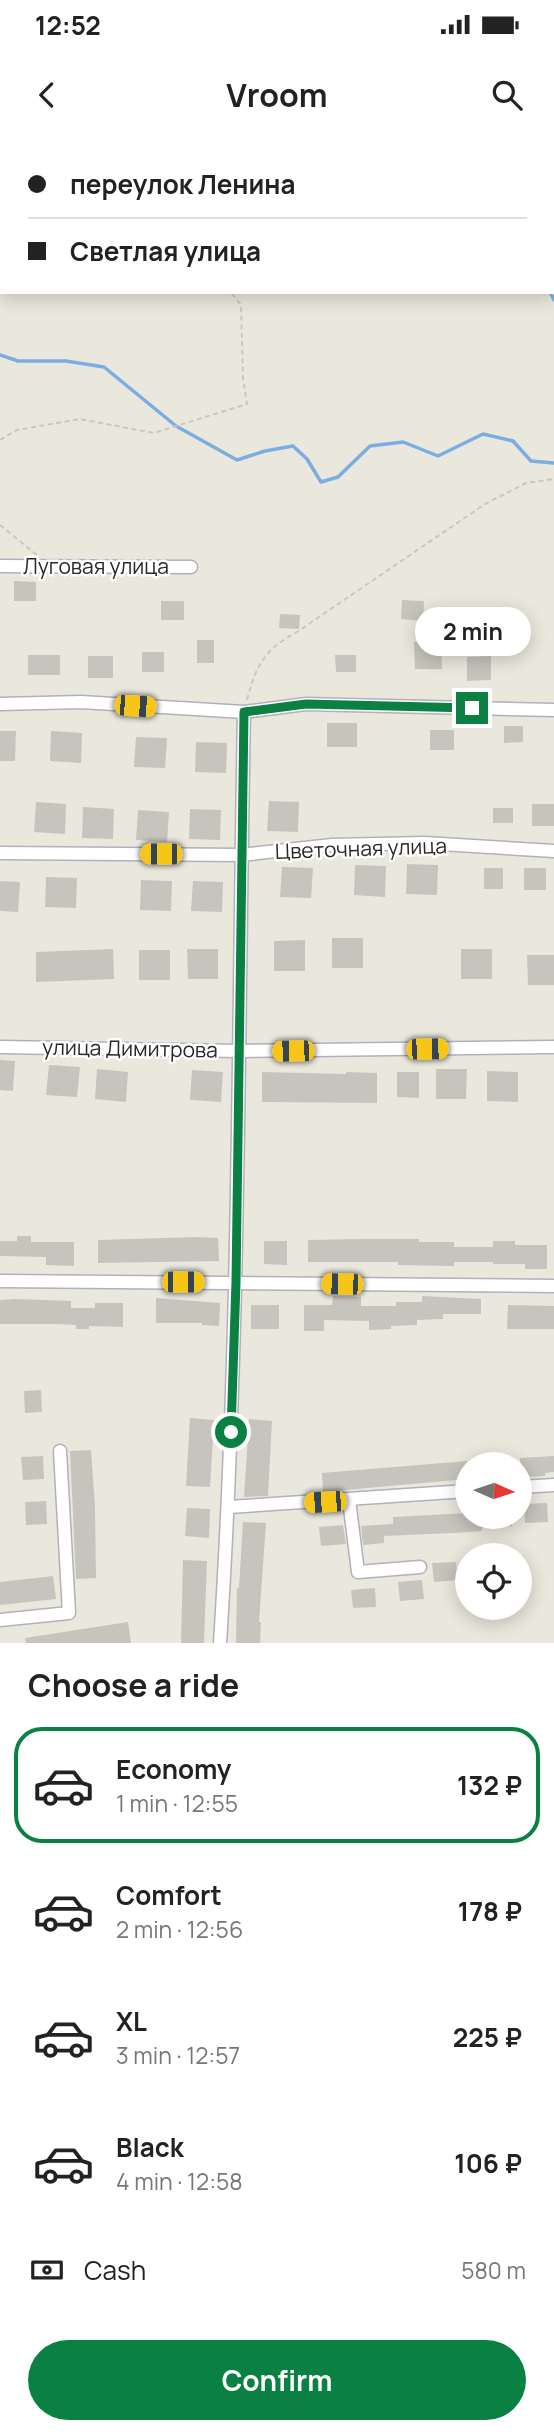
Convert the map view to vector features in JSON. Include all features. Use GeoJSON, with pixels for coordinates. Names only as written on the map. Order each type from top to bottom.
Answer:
{"type":"FeatureCollection","features":[{"type":"Feature","properties":{"kind":"street","name":"Луговая улица"},"geometry":{"type":"LineString","coordinates":[[0,566],[191,567]]}},
{"type":"Feature","properties":{"kind":"street"},"geometry":{"type":"LineString","coordinates":[[0,704],[81,702],[244,712],[306,704],[554,710]]}},
{"type":"Feature","properties":{"kind":"street"},"geometry":{"type":"LineString","coordinates":[[220,1643],[229,1507],[236,1282],[244,712]]}},
{"type":"Feature","properties":{"kind":"street","name":"Цветочная улица"},"geometry":{"type":"LineString","coordinates":[[0,853],[241,855],[332,845],[425,843],[554,850]]}},
{"type":"Feature","properties":{"kind":"street","name":"улица Димитрова"},"geometry":{"type":"LineString","coordinates":[[0,1047],[239,1051],[554,1047]]}},
{"type":"Feature","properties":{"kind":"street"},"geometry":{"type":"LineString","coordinates":[[0,1281],[554,1286]]}},
{"type":"Feature","properties":{"kind":"street"},"geometry":{"type":"LineString","coordinates":[[0,1620],[69,1614],[60,1451]]}},
{"type":"Feature","properties":{"kind":"street"},"geometry":{"type":"LineString","coordinates":[[532,1486],[554,1485]]}},
{"type":"Feature","properties":{"kind":"street"},"geometry":{"type":"LineString","coordinates":[[229,1507],[455,1492]]}},
{"type":"Feature","properties":{"kind":"street"},"geometry":{"type":"LineString","coordinates":[[349,1500],[358,1572],[420,1567]]}},
{"type":"Feature","properties":{"kind":"path"},"geometry":{"type":"LineString","coordinates":[[0,440],[17,430],[80,419],[154,433],[247,404],[243,378],[241,305],[233,294]]}},
{"type":"Feature","properties":{"kind":"path"},"geometry":{"type":"LineString","coordinates":[[244,712],[252,681],[263,657],[278,642],[298,632],[485,504],[526,483],[554,480]]}},
{"type":"Feature","properties":{"kind":"path"},"geometry":{"type":"LineString","coordinates":[[0,525],[51,567]]}},
{"type":"Feature","properties":{"kind":"building"},"geometry":{"type":"Polygon","coordinates":[[[14,581],[36,582],[36,601],[14,601],[14,581]]]}},
{"type":"Feature","properties":{"kind":"building"},"geometry":{"type":"Polygon","coordinates":[[[402,600],[424,601],[423,621],[401,619],[402,600]]]}},
{"type":"Feature","properties":{"kind":"building"},"geometry":{"type":"Polygon","coordinates":[[[161,601],[184,601],[184,620],[161,620],[161,601]]]}},
{"type":"Feature","properties":{"kind":"building"},"geometry":{"type":"Polygon","coordinates":[[[280,614],[300,615],[299,629],[279,628],[280,614]]]}},
{"type":"Feature","properties":{"kind":"building"},"geometry":{"type":"Polygon","coordinates":[[[197,640],[214,640],[214,663],[197,663],[197,640]]]}},
{"type":"Feature","properties":{"kind":"building"},"geometry":{"type":"Polygon","coordinates":[[[441,641],[442,669],[415,669],[414,642],[441,641]]]}},
{"type":"Feature","properties":{"kind":"building"},"geometry":{"type":"Polygon","coordinates":[[[142,652],[164,652],[164,672],[142,672],[142,652]]]}},
{"type":"Feature","properties":{"kind":"building"},"geometry":{"type":"Polygon","coordinates":[[[28,655],[60,655],[60,675],[28,675],[28,655]]]}},
{"type":"Feature","properties":{"kind":"building"},"geometry":{"type":"Polygon","coordinates":[[[335,655],[356,655],[356,672],[336,672],[335,655]]]}},
{"type":"Feature","properties":{"kind":"building"},"geometry":{"type":"Polygon","coordinates":[[[88,656],[113,656],[113,678],[88,678],[88,656]]]}},
{"type":"Feature","properties":{"kind":"building"},"geometry":{"type":"Polygon","coordinates":[[[491,656],[491,680],[467,681],[467,657],[491,656]]]}},
{"type":"Feature","properties":{"kind":"building"},"geometry":{"type":"Polygon","coordinates":[[[327,723],[357,723],[357,747],[327,747],[327,723]]]}},
{"type":"Feature","properties":{"kind":"building"},"geometry":{"type":"Polygon","coordinates":[[[504,726],[523,726],[523,742],[504,743],[504,726]]]}},
{"type":"Feature","properties":{"kind":"building"},"geometry":{"type":"Polygon","coordinates":[[[430,730],[454,730],[454,750],[430,750],[430,730]]]}},
{"type":"Feature","properties":{"kind":"building"},"geometry":{"type":"Polygon","coordinates":[[[0,731],[16,731],[15,761],[0,761],[0,731]]]}},
{"type":"Feature","properties":{"kind":"building"},"geometry":{"type":"Polygon","coordinates":[[[51,731],[82,733],[81,763],[50,761],[51,731]]]}},
{"type":"Feature","properties":{"kind":"building"},"geometry":{"type":"Polygon","coordinates":[[[136,737],[167,738],[165,768],[134,767],[136,737]]]}},
{"type":"Feature","properties":{"kind":"building"},"geometry":{"type":"Polygon","coordinates":[[[196,742],[227,743],[226,773],[195,772],[196,742]]]}},
{"type":"Feature","properties":{"kind":"building"},"geometry":{"type":"Polygon","coordinates":[[[269,801],[299,802],[298,832],[267,831],[269,801]]]}},
{"type":"Feature","properties":{"kind":"building"},"geometry":{"type":"Polygon","coordinates":[[[36,802],[66,804],[65,834],[34,832],[36,802]]]}},
{"type":"Feature","properties":{"kind":"building"},"geometry":{"type":"Polygon","coordinates":[[[532,804],[554,804],[554,826],[532,826],[532,804]]]}},
{"type":"Feature","properties":{"kind":"building"},"geometry":{"type":"Polygon","coordinates":[[[83,807],[114,809],[113,839],[82,838],[83,807]]]}},
{"type":"Feature","properties":{"kind":"building"},"geometry":{"type":"Polygon","coordinates":[[[493,808],[513,808],[513,823],[493,823],[493,808]]]}},
{"type":"Feature","properties":{"kind":"building"},"geometry":{"type":"Polygon","coordinates":[[[190,809],[221,810],[220,840],[189,839],[190,809]]]}},
{"type":"Feature","properties":{"kind":"building"},"geometry":{"type":"Polygon","coordinates":[[[138,810],[169,812],[167,842],[136,840],[138,810]]]}},
{"type":"Feature","properties":{"kind":"building"},"geometry":{"type":"Polygon","coordinates":[[[407,864],[438,865],[437,895],[406,894],[407,864]]]}},
{"type":"Feature","properties":{"kind":"building"},"geometry":{"type":"Polygon","coordinates":[[[355,865],[386,866],[385,897],[354,895],[355,865]]]}},
{"type":"Feature","properties":{"kind":"building"},"geometry":{"type":"Polygon","coordinates":[[[282,867],[313,868],[311,898],[280,897],[282,867]]]}},
{"type":"Feature","properties":{"kind":"building"},"geometry":{"type":"Polygon","coordinates":[[[484,868],[503,868],[503,889],[484,889],[484,868]]]}},
{"type":"Feature","properties":{"kind":"building"},"geometry":{"type":"Polygon","coordinates":[[[524,868],[546,868],[546,890],[524,890],[524,868]]]}},
{"type":"Feature","properties":{"kind":"building"},"geometry":{"type":"Polygon","coordinates":[[[46,877],[77,878],[76,908],[45,907],[46,877]]]}},
{"type":"Feature","properties":{"kind":"building"},"geometry":{"type":"Polygon","coordinates":[[[141,880],[172,881],[171,911],[140,910],[141,880]]]}},
{"type":"Feature","properties":{"kind":"building"},"geometry":{"type":"Polygon","coordinates":[[[0,881],[20,882],[18,912],[0,911],[0,881]]]}},
{"type":"Feature","properties":{"kind":"building"},"geometry":{"type":"Polygon","coordinates":[[[193,881],[223,882],[222,912],[191,911],[193,881]]]}},
{"type":"Feature","properties":{"kind":"building"},"geometry":{"type":"Polygon","coordinates":[[[332,938],[363,938],[363,968],[332,968],[332,938]]]}},
{"type":"Feature","properties":{"kind":"building"},"geometry":{"type":"Polygon","coordinates":[[[305,940],[305,971],[274,971],[274,941],[305,940]]]}},
{"type":"Feature","properties":{"kind":"building"},"geometry":{"type":"Polygon","coordinates":[[[113,949],[114,979],[36,982],[36,952],[113,949]]]}},
{"type":"Feature","properties":{"kind":"building"},"geometry":{"type":"Polygon","coordinates":[[[187,949],[218,949],[218,979],[188,979],[187,949]]]}},
{"type":"Feature","properties":{"kind":"building"},"geometry":{"type":"Polygon","coordinates":[[[461,949],[492,949],[492,979],[461,979],[461,949]]]}},
{"type":"Feature","properties":{"kind":"building"},"geometry":{"type":"Polygon","coordinates":[[[139,950],[170,950],[170,980],[139,980],[139,950]]]}},
{"type":"Feature","properties":{"kind":"building"},"geometry":{"type":"Polygon","coordinates":[[[527,955],[554,955],[554,985],[528,985],[527,955]]]}},
{"type":"Feature","properties":{"kind":"building"},"geometry":{"type":"Polygon","coordinates":[[[0,1060],[15,1061],[13,1091],[0,1090],[0,1060]]]}},
{"type":"Feature","properties":{"kind":"building"},"geometry":{"type":"Polygon","coordinates":[[[49,1065],[80,1067],[77,1097],[46,1095],[49,1065]]]}},
{"type":"Feature","properties":{"kind":"building"},"geometry":{"type":"Polygon","coordinates":[[[97,1069],[128,1072],[126,1102],[95,1099],[97,1069]]]}},
{"type":"Feature","properties":{"kind":"building"},"geometry":{"type":"Polygon","coordinates":[[[436,1069],[467,1069],[466,1099],[436,1099],[436,1069]]]}},
{"type":"Feature","properties":{"kind":"building"},"geometry":{"type":"Polygon","coordinates":[[[192,1070],[223,1072],[221,1102],[190,1100],[192,1070]]]}},
{"type":"Feature","properties":{"kind":"building"},"geometry":{"type":"Polygon","coordinates":[[[487,1071],[518,1072],[518,1102],[487,1101],[487,1071]]]}},
{"type":"Feature","properties":{"kind":"building"},"geometry":{"type":"Polygon","coordinates":[[[262,1072],[377,1073],[377,1103],[262,1102],[262,1072]]]}},
{"type":"Feature","properties":{"kind":"building"},"geometry":{"type":"Polygon","coordinates":[[[397,1072],[419,1072],[419,1098],[397,1097],[397,1072]]]}},
{"type":"Feature","properties":{"kind":"building"},"geometry":{"type":"Polygon","coordinates":[[[17,1236],[31,1236],[31,1242],[74,1242],[74,1266],[46,1265],[46,1257],[0,1256],[0,1241],[17,1241],[17,1236]]]}},
{"type":"Feature","properties":{"kind":"building"},"geometry":{"type":"Polygon","coordinates":[[[218,1238],[219,1261],[98,1263],[98,1240],[218,1238]]]}},
{"type":"Feature","properties":{"kind":"building"},"geometry":{"type":"Polygon","coordinates":[[[419,1239],[419,1242],[454,1242],[454,1247],[493,1247],[493,1241],[515,1241],[515,1245],[547,1245],[547,1269],[525,1269],[525,1264],[493,1262],[454,1262],[454,1266],[398,1265],[398,1262],[308,1262],[308,1240],[419,1239]]]}},
{"type":"Feature","properties":{"kind":"building"},"geometry":{"type":"Polygon","coordinates":[[[264,1241],[287,1241],[287,1265],[264,1264],[264,1241]]]}},
{"type":"Feature","properties":{"kind":"building"},"geometry":{"type":"Polygon","coordinates":[[[333,1296],[361,1297],[361,1306],[396,1306],[396,1302],[422,1302],[422,1296],[481,1299],[481,1314],[443,1314],[443,1319],[417,1320],[417,1325],[369,1330],[369,1321],[324,1320],[324,1331],[304,1331],[304,1305],[332,1305],[333,1296]]]}},
{"type":"Feature","properties":{"kind":"building"},"geometry":{"type":"Polygon","coordinates":[[[156,1298],[220,1303],[219,1326],[202,1323],[156,1323],[156,1298]]]}},
{"type":"Feature","properties":{"kind":"building"},"geometry":{"type":"Polygon","coordinates":[[[0,1300],[71,1301],[71,1308],[95,1308],[95,1303],[123,1303],[123,1327],[89,1326],[89,1329],[76,1329],[76,1325],[0,1324],[0,1300]]]}},
{"type":"Feature","properties":{"kind":"building"},"geometry":{"type":"Polygon","coordinates":[[[251,1305],[279,1305],[279,1329],[251,1329],[251,1305]]]}},
{"type":"Feature","properties":{"kind":"building"},"geometry":{"type":"Polygon","coordinates":[[[508,1305],[554,1306],[554,1329],[507,1329],[508,1305]]]}},
{"type":"Feature","properties":{"kind":"building"},"geometry":{"type":"Polygon","coordinates":[[[41,1390],[42,1412],[25,1413],[24,1391],[41,1390]]]}},
{"type":"Feature","properties":{"kind":"building"},"geometry":{"type":"Polygon","coordinates":[[[190,1418],[214,1420],[210,1487],[186,1486],[190,1418]]]}},
{"type":"Feature","properties":{"kind":"building"},"geometry":{"type":"Polygon","coordinates":[[[249,1419],[272,1421],[268,1496],[244,1497],[249,1419]]]}},
{"type":"Feature","properties":{"kind":"building"},"geometry":{"type":"Polygon","coordinates":[[[91,1450],[96,1578],[76,1579],[70,1451],[91,1450]]]}},
{"type":"Feature","properties":{"kind":"building"},"geometry":{"type":"Polygon","coordinates":[[[43,1456],[44,1479],[23,1480],[21,1457],[43,1456]]]}},
{"type":"Feature","properties":{"kind":"building"},"geometry":{"type":"Polygon","coordinates":[[[554,1456],[554,1472],[532,1477],[532,1457],[554,1456]]]}},
{"type":"Feature","properties":{"kind":"building"},"geometry":{"type":"Polygon","coordinates":[[[455,1462],[455,1480],[323,1492],[322,1473],[455,1462]]]}},
{"type":"Feature","properties":{"kind":"building"},"geometry":{"type":"Polygon","coordinates":[[[46,1501],[47,1524],[26,1525],[25,1502],[46,1501]]]}},
{"type":"Feature","properties":{"kind":"building"},"geometry":{"type":"Polygon","coordinates":[[[547,1503],[548,1522],[532,1523],[532,1504],[547,1503]]]}},
{"type":"Feature","properties":{"kind":"building"},"geometry":{"type":"Polygon","coordinates":[[[187,1508],[210,1509],[209,1538],[185,1536],[187,1508]]]}},
{"type":"Feature","properties":{"kind":"building"},"geometry":{"type":"Polygon","coordinates":[[[455,1514],[455,1530],[482,1531],[384,1536],[384,1543],[363,1545],[361,1526],[393,1524],[393,1517],[455,1514]]]}},
{"type":"Feature","properties":{"kind":"building"},"geometry":{"type":"Polygon","coordinates":[[[243,1522],[266,1523],[260,1643],[236,1643],[237,1588],[243,1522]]]}},
{"type":"Feature","properties":{"kind":"building"},"geometry":{"type":"Polygon","coordinates":[[[343,1525],[346,1544],[321,1546],[319,1527],[343,1525]]]}},
{"type":"Feature","properties":{"kind":"building"},"geometry":{"type":"Polygon","coordinates":[[[183,1560],[207,1561],[204,1643],[181,1643],[183,1560]]]}},
{"type":"Feature","properties":{"kind":"building"},"geometry":{"type":"Polygon","coordinates":[[[455,1562],[455,1580],[434,1582],[432,1563],[455,1562]]]}},
{"type":"Feature","properties":{"kind":"building"},"geometry":{"type":"Polygon","coordinates":[[[53,1576],[56,1599],[0,1605],[0,1582],[53,1576]]]}},
{"type":"Feature","properties":{"kind":"building"},"geometry":{"type":"Polygon","coordinates":[[[422,1580],[424,1599],[400,1601],[398,1582],[422,1580]]]}},
{"type":"Feature","properties":{"kind":"building"},"geometry":{"type":"Polygon","coordinates":[[[375,1588],[376,1607],[353,1608],[351,1590],[375,1588]]]}},
{"type":"Feature","properties":{"kind":"building"},"geometry":{"type":"Polygon","coordinates":[[[128,1622],[131,1643],[26,1643],[25,1638],[128,1622]]]}},
{"type":"Feature","properties":{"kind":"waterway"},"geometry":{"type":"LineString","coordinates":[[551,294],[554,300]]}},
{"type":"Feature","properties":{"kind":"waterway"},"geometry":{"type":"LineString","coordinates":[[0,355],[18,361],[66,361],[104,367],[176,426],[237,460],[293,446],[307,459],[321,482],[338,477],[370,446],[403,442],[438,456],[483,434],[513,441],[531,461],[554,463]]}},
{"type":"Feature","properties":{"kind":"route"},"geometry":{"type":"LineString","coordinates":[[231,1432],[236,1282],[244,712],[306,704],[472,708]]}}]}
